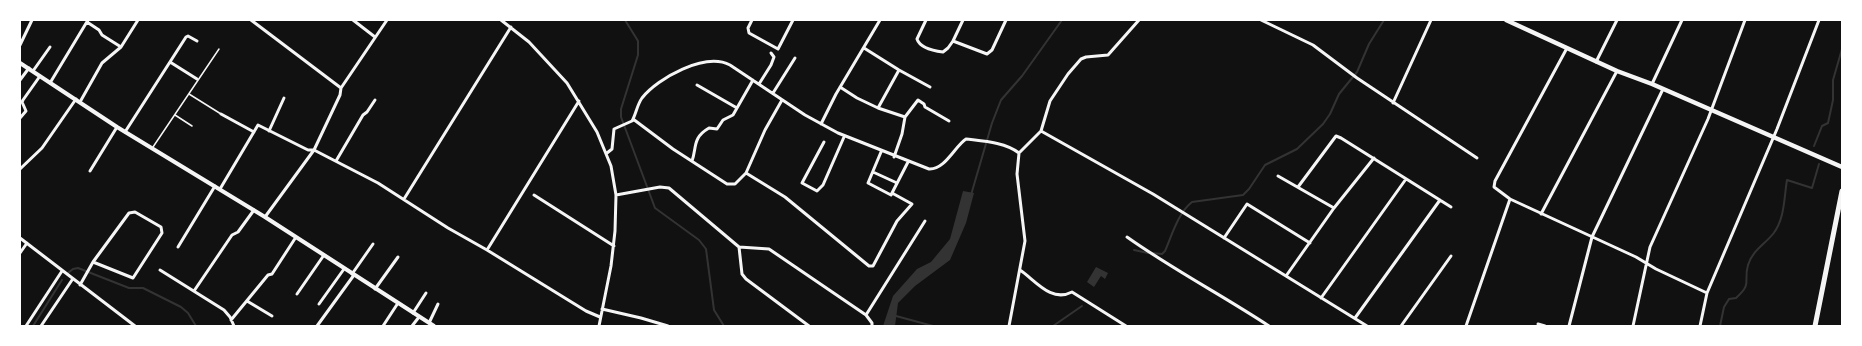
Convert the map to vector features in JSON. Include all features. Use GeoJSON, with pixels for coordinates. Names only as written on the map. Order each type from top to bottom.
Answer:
{"type":"FeatureCollection","features":[{"type":"Feature","properties":{"kind":"main road"},"geometry":{"type":"LineString","coordinates":[[1506,20],[1515,22],[1596,62],[1652,84],[1842,167]]}},
{"type":"Feature","properties":{"kind":"main road"},"geometry":{"type":"LineString","coordinates":[[1815,326],[1842,191]]}},
{"type":"Feature","properties":{"kind":"street"},"geometry":{"type":"LineString","coordinates":[[20,44],[32,20]]}},
{"type":"Feature","properties":{"kind":"street"},"geometry":{"type":"LineString","coordinates":[[20,169],[42,148],[78,101],[102,63],[121,47],[138,20]]}},
{"type":"Feature","properties":{"kind":"street"},"geometry":{"type":"LineString","coordinates":[[251,20],[341,88]]}},
{"type":"Feature","properties":{"kind":"street"},"geometry":{"type":"LineString","coordinates":[[353,20],[375,37]]}},
{"type":"Feature","properties":{"kind":"street"},"geometry":{"type":"LineString","coordinates":[[265,217],[314,150],[340,95],[341,88],[387,20]]}},
{"type":"Feature","properties":{"kind":"street"},"geometry":{"type":"LineString","coordinates":[[501,20],[529,42],[552,64],[567,83],[579,102],[597,132],[607,153],[615,180],[616,217],[614,246],[598,325]]}},
{"type":"Feature","properties":{"kind":"street"},"geometry":{"type":"LineString","coordinates":[[752,20],[748,28],[749,34],[778,48],[794,20]]}},
{"type":"Feature","properties":{"kind":"street"},"geometry":{"type":"LineString","coordinates":[[821,124],[840,86],[880,20]]}},
{"type":"Feature","properties":{"kind":"street"},"geometry":{"type":"LineString","coordinates":[[926,20],[917,39],[920,44],[944,52],[953,40],[963,20]]}},
{"type":"Feature","properties":{"kind":"street"},"geometry":{"type":"LineString","coordinates":[[953,40],[988,54],[994,47],[1006,20]]}},
{"type":"Feature","properties":{"kind":"street"},"geometry":{"type":"LineString","coordinates":[[1009,326],[1025,241],[1017,174],[1019,153],[1041,131],[1050,101],[1072,69],[1081,59],[1086,57],[1108,55],[1139,20]]}},
{"type":"Feature","properties":{"kind":"street"},"geometry":{"type":"LineString","coordinates":[[1261,20],[1313,45],[1393,103],[1477,158]]}},
{"type":"Feature","properties":{"kind":"street"},"geometry":{"type":"LineString","coordinates":[[1393,103],[1431,20]]}},
{"type":"Feature","properties":{"kind":"street"},"geometry":{"type":"LineString","coordinates":[[1596,62],[1617,20]]}},
{"type":"Feature","properties":{"kind":"street"},"geometry":{"type":"LineString","coordinates":[[1652,84],[1682,20]]}},
{"type":"Feature","properties":{"kind":"street"},"geometry":{"type":"LineString","coordinates":[[1633,326],[1650,247],[1711,110],[1745,20]]}},
{"type":"Feature","properties":{"kind":"street"},"geometry":{"type":"LineString","coordinates":[[1700,326],[1707,293],[1774,137],[1819,20]]}},
{"type":"Feature","properties":{"kind":"street"},"geometry":{"type":"LineString","coordinates":[[50,82],[87,21],[99,30],[102,35],[121,47]]}},
{"type":"Feature","properties":{"kind":"street"},"geometry":{"type":"LineString","coordinates":[[404,199],[511,27]]}},
{"type":"Feature","properties":{"kind":"street"},"geometry":{"type":"LineString","coordinates":[[125,132],[187,36],[197,41]]}},
{"type":"Feature","properties":{"kind":"street"},"geometry":{"type":"LineString","coordinates":[[33,71],[50,47]]}},
{"type":"Feature","properties":{"kind":"street"},"geometry":{"type":"LineString","coordinates":[[864,48],[930,87]]}},
{"type":"Feature","properties":{"kind":"street"},"geometry":{"type":"LineString","coordinates":[[1567,48],[1495,181],[1494,184],[1496,190],[1510,199],[1707,293]]}},
{"type":"Feature","properties":{"kind":"street"},"geometry":{"type":"LineString","coordinates":[[759,84],[773,62],[774,57],[771,53]]}},
{"type":"Feature","properties":{"kind":"street"},"geometry":{"type":"LineString","coordinates":[[773,93],[795,58]]}},
{"type":"Feature","properties":{"kind":"street"},"geometry":{"type":"LineString","coordinates":[[607,153],[612,149],[614,129],[630,123],[642,98],[665,79],[685,68],[711,61],[723,61],[831,131],[881,152],[929,169],[934,169],[948,158],[964,140],[970,139],[1001,145],[1014,149],[1019,153]]}},
{"type":"Feature","properties":{"kind":"street"},"geometry":{"type":"LineString","coordinates":[[170,62],[197,79]]}},
{"type":"Feature","properties":{"kind":"street"},"geometry":{"type":"LineString","coordinates":[[20,63],[117,127],[254,210],[434,326]]}},
{"type":"Feature","properties":{"kind":"street"},"geometry":{"type":"LineString","coordinates":[[20,80],[29,68]]}},
{"type":"Feature","properties":{"kind":"street"},"geometry":{"type":"LineString","coordinates":[[878,108],[899,70]]}},
{"type":"Feature","properties":{"kind":"street"},"geometry":{"type":"LineString","coordinates":[[1541,214],[1617,71]]}},
{"type":"Feature","properties":{"kind":"street"},"geometry":{"type":"LineString","coordinates":[[20,118],[26,111],[22,102],[40,76]]}},
{"type":"Feature","properties":{"kind":"street"},"geometry":{"type":"LineString","coordinates":[[692,161],[695,154],[694,149],[698,137],[708,128],[718,129],[723,120],[733,115],[753,80]]}},
{"type":"Feature","properties":{"kind":"street"},"geometry":{"type":"LineString","coordinates":[[697,85],[737,108]]}},
{"type":"Feature","properties":{"kind":"street"},"geometry":{"type":"LineString","coordinates":[[840,86],[857,98],[905,118]]}},
{"type":"Feature","properties":{"kind":"street"},"geometry":{"type":"LineString","coordinates":[[1569,326],[1592,237],[1663,89]]}},
{"type":"Feature","properties":{"kind":"street"},"geometry":{"type":"LineString","coordinates":[[269,131],[284,98]]}},
{"type":"Feature","properties":{"kind":"street"},"geometry":{"type":"LineString","coordinates":[[336,161],[363,115],[367,112],[375,100]]}},
{"type":"Feature","properties":{"kind":"street"},"geometry":{"type":"LineString","coordinates":[[633,119],[673,149],[730,185],[735,184],[746,173],[765,130],[782,100]]}},
{"type":"Feature","properties":{"kind":"street"},"geometry":{"type":"LineString","coordinates":[[894,157],[905,118],[918,100],[924,104],[925,107],[949,121]]}},
{"type":"Feature","properties":{"kind":"street"},"geometry":{"type":"LineString","coordinates":[[487,250],[579,102]]}},
{"type":"Feature","properties":{"kind":"street"},"geometry":{"type":"LineString","coordinates":[[221,114],[254,132]]}},
{"type":"Feature","properties":{"kind":"street"},"geometry":{"type":"LineString","coordinates":[[220,189],[258,125],[308,150],[314,150],[378,183],[448,228],[487,250],[586,311],[600,317]]}},
{"type":"Feature","properties":{"kind":"street"},"geometry":{"type":"LineString","coordinates":[[90,171],[117,127]]}},
{"type":"Feature","properties":{"kind":"street"},"geometry":{"type":"LineString","coordinates":[[1041,131],[1153,194],[1179,212],[1367,326]]}},
{"type":"Feature","properties":{"kind":"street"},"geometry":{"type":"LineString","coordinates":[[1298,187],[1336,136],[1374,158],[1451,207]]}},
{"type":"Feature","properties":{"kind":"street"},"geometry":{"type":"LineString","coordinates":[[824,142],[802,183],[817,191],[823,185],[844,137]]}},
{"type":"Feature","properties":{"kind":"street"},"geometry":{"type":"LineString","coordinates":[[746,173],[785,198],[872,267],[897,221],[912,204],[892,193],[891,195],[868,183],[881,152]]}},
{"type":"Feature","properties":{"kind":"street"},"geometry":{"type":"LineString","coordinates":[[1286,276],[1334,208],[1374,158]]}},
{"type":"Feature","properties":{"kind":"street"},"geometry":{"type":"LineString","coordinates":[[892,193],[908,162]]}},
{"type":"Feature","properties":{"kind":"street"},"geometry":{"type":"LineString","coordinates":[[873,172],[898,183]]}},
{"type":"Feature","properties":{"kind":"street"},"geometry":{"type":"LineString","coordinates":[[1278,176],[1334,208]]}},
{"type":"Feature","properties":{"kind":"street"},"geometry":{"type":"LineString","coordinates":[[1321,298],[1406,179]]}},
{"type":"Feature","properties":{"kind":"street"},"geometry":{"type":"LineString","coordinates":[[178,246],[215,186]]}},
{"type":"Feature","properties":{"kind":"street"},"geometry":{"type":"LineString","coordinates":[[616,195],[663,187],[671,190],[739,247],[769,249],[866,315],[872,323],[872,326]]}},
{"type":"Feature","properties":{"kind":"street"},"geometry":{"type":"LineString","coordinates":[[534,195],[614,246]]}},
{"type":"Feature","properties":{"kind":"street"},"geometry":{"type":"LineString","coordinates":[[1466,326],[1510,199]]}},
{"type":"Feature","properties":{"kind":"street"},"geometry":{"type":"LineString","coordinates":[[1355,318],[1440,200]]}},
{"type":"Feature","properties":{"kind":"street"},"geometry":{"type":"LineString","coordinates":[[1224,238],[1247,204],[1310,242]]}},
{"type":"Feature","properties":{"kind":"street"},"geometry":{"type":"LineString","coordinates":[[194,291],[232,235],[238,232],[254,210]]}},
{"type":"Feature","properties":{"kind":"street"},"geometry":{"type":"LineString","coordinates":[[80,285],[92,264],[129,213],[135,212],[161,227],[162,233],[132,278],[92,264]]}},
{"type":"Feature","properties":{"kind":"street"},"geometry":{"type":"LineString","coordinates":[[866,315],[926,221]]}},
{"type":"Feature","properties":{"kind":"street"},"geometry":{"type":"LineString","coordinates":[[231,320],[268,275],[272,274],[296,237]]}},
{"type":"Feature","properties":{"kind":"street"},"geometry":{"type":"LineString","coordinates":[[1127,237],[1152,255],[1163,259],[1269,326]]}},
{"type":"Feature","properties":{"kind":"street"},"geometry":{"type":"LineString","coordinates":[[20,238],[72,280],[135,326]]}},
{"type":"Feature","properties":{"kind":"street"},"geometry":{"type":"LineString","coordinates":[[20,253],[27,243]]}},
{"type":"Feature","properties":{"kind":"street"},"geometry":{"type":"LineString","coordinates":[[317,326],[373,244]]}},
{"type":"Feature","properties":{"kind":"street"},"geometry":{"type":"LineString","coordinates":[[739,247],[742,274],[744,277],[809,326]]}},
{"type":"Feature","properties":{"kind":"street"},"geometry":{"type":"LineString","coordinates":[[297,294],[324,255]]}},
{"type":"Feature","properties":{"kind":"street"},"geometry":{"type":"LineString","coordinates":[[1401,326],[1451,256]]}},
{"type":"Feature","properties":{"kind":"street"},"geometry":{"type":"LineString","coordinates":[[375,289],[398,257]]}},
{"type":"Feature","properties":{"kind":"street"},"geometry":{"type":"LineString","coordinates":[[319,304],[344,269]]}},
{"type":"Feature","properties":{"kind":"street"},"geometry":{"type":"LineString","coordinates":[[160,270],[224,310],[234,326]]}},
{"type":"Feature","properties":{"kind":"street"},"geometry":{"type":"LineString","coordinates":[[1020,270],[1030,277],[1034,284],[1044,290],[1055,294],[1072,292],[1126,326]]}},
{"type":"Feature","properties":{"kind":"street"},"geometry":{"type":"LineString","coordinates":[[26,326],[62,271]]}},
{"type":"Feature","properties":{"kind":"street"},"geometry":{"type":"LineString","coordinates":[[41,326],[72,280]]}},
{"type":"Feature","properties":{"kind":"street"},"geometry":{"type":"LineString","coordinates":[[413,313],[426,293]]}},
{"type":"Feature","properties":{"kind":"street"},"geometry":{"type":"LineString","coordinates":[[247,301],[272,316]]}},
{"type":"Feature","properties":{"kind":"street"},"geometry":{"type":"LineString","coordinates":[[383,326],[398,303]]}},
{"type":"Feature","properties":{"kind":"street"},"geometry":{"type":"LineString","coordinates":[[428,322],[438,304]]}},
{"type":"Feature","properties":{"kind":"street"},"geometry":{"type":"LineString","coordinates":[[602,309],[642,318],[668,326]]}},
{"type":"Feature","properties":{"kind":"street"},"geometry":{"type":"LineString","coordinates":[[412,326],[419,317]]}},
{"type":"Feature","properties":{"kind":"street"},"geometry":{"type":"LineString","coordinates":[[1538,324],[1545,326]]}},
{"type":"Feature","properties":{"kind":"lane"},"geometry":{"type":"LineString","coordinates":[[152,148],[219,49]]}},
{"type":"Feature","properties":{"kind":"lane"},"geometry":{"type":"LineString","coordinates":[[189,94],[221,114]]}},
{"type":"Feature","properties":{"kind":"lane"},"geometry":{"type":"LineString","coordinates":[[175,115],[192,126]]}},
{"type":"Feature","properties":{"kind":"shaded area"},"geometry":{"type":"Polygon","coordinates":[[[963,191],[974,193],[966,223],[950,260],[915,286],[898,303],[895,326],[883,326],[893,296],[917,269],[931,262],[950,239],[963,191]]]}},
{"type":"Feature","properties":{"kind":"shaded area"},"geometry":{"type":"Polygon","coordinates":[[[1096,267],[1108,273],[1105,279],[1101,276],[1094,287],[1087,282],[1096,267]]]}},
{"type":"Feature","properties":{"kind":"waterway"},"geometry":{"type":"LineString","coordinates":[[625,20],[638,41],[638,55],[621,109],[621,117],[655,208],[699,240],[706,249],[714,310],[724,326]]}},
{"type":"Feature","properties":{"kind":"waterway"},"geometry":{"type":"LineString","coordinates":[[971,195],[992,123],[1001,100],[1022,76],[1062,20]]}},
{"type":"Feature","properties":{"kind":"waterway"},"geometry":{"type":"LineString","coordinates":[[1152,253],[1162,254],[1165,251],[1179,218],[1192,202],[1243,195],[1249,189],[1265,165],[1297,149],[1323,124],[1330,114],[1339,94],[1357,72],[1369,44],[1384,20]]}},
{"type":"Feature","properties":{"kind":"waterway"},"geometry":{"type":"LineString","coordinates":[[1814,146],[1822,126],[1828,123],[1833,100],[1833,80],[1842,49]]}},
{"type":"Feature","properties":{"kind":"waterway"},"geometry":{"type":"LineString","coordinates":[[1720,326],[1724,307],[1729,299],[1736,298],[1746,285],[1748,265],[1752,256],[1770,238],[1780,222],[1787,180],[1812,188],[1819,164]]}},
{"type":"Feature","properties":{"kind":"waterway"},"geometry":{"type":"LineString","coordinates":[[1134,250],[1148,253]]}},
{"type":"Feature","properties":{"kind":"waterway"},"geometry":{"type":"LineString","coordinates":[[68,273],[73,269],[78,268],[129,288],[143,288],[181,307],[188,313],[196,326]]}},
{"type":"Feature","properties":{"kind":"waterway"},"geometry":{"type":"LineString","coordinates":[[33,326],[62,280]]}},
{"type":"Feature","properties":{"kind":"waterway"},"geometry":{"type":"LineString","coordinates":[[1053,326],[1082,306]]}},
{"type":"Feature","properties":{"kind":"waterway"},"geometry":{"type":"LineString","coordinates":[[896,316],[933,326]]}}]}
